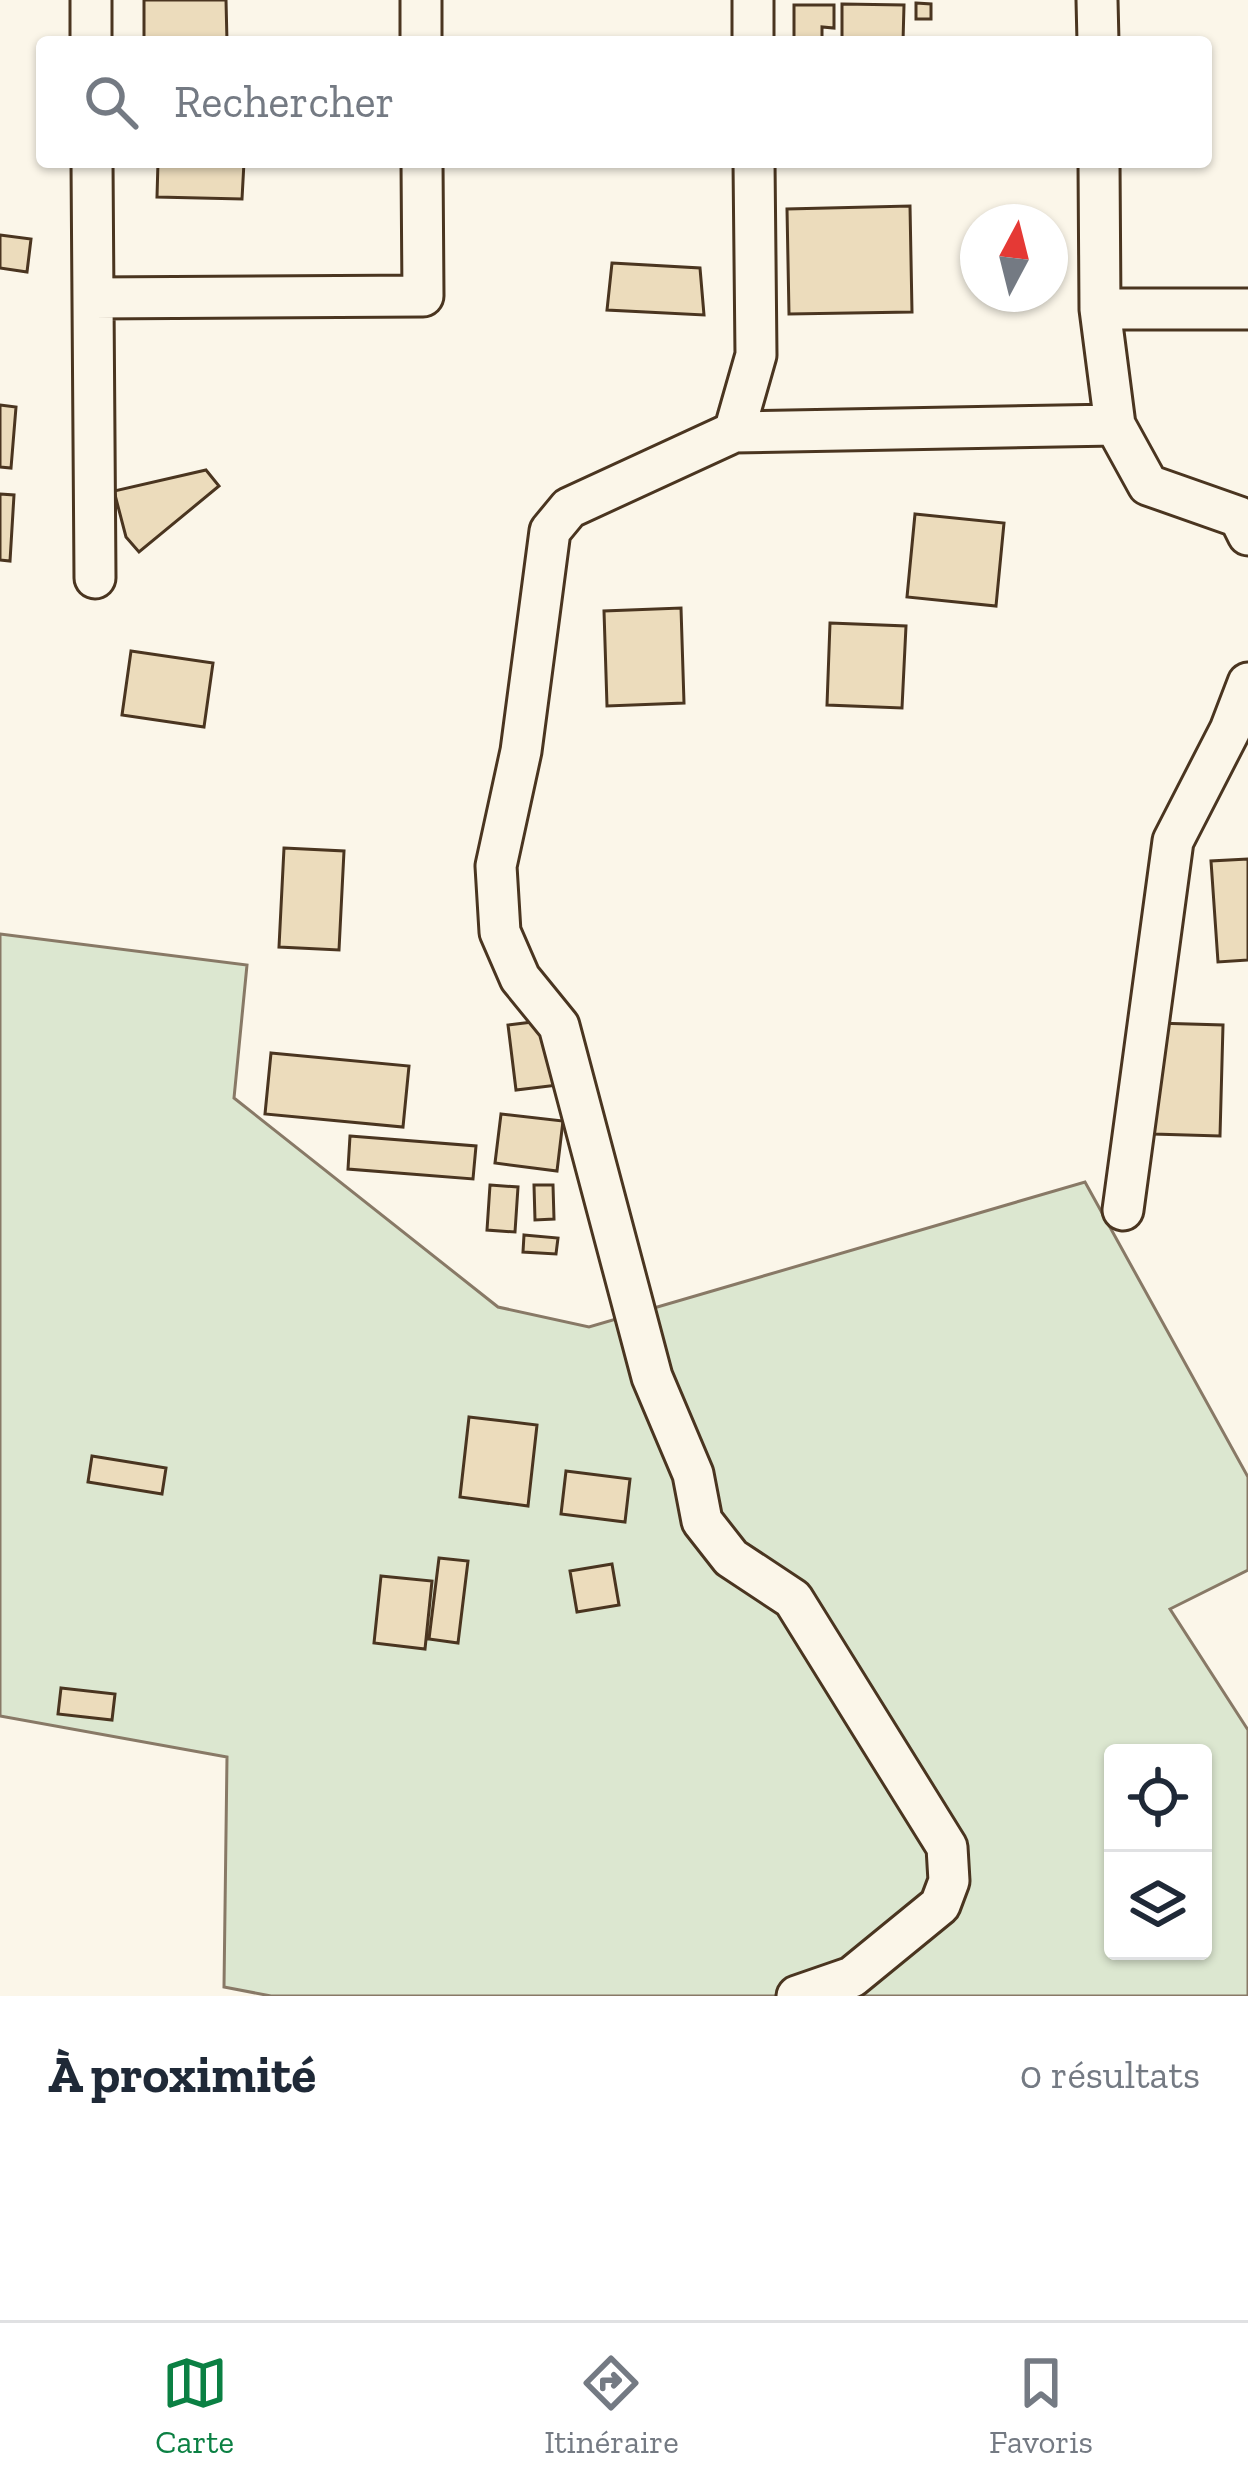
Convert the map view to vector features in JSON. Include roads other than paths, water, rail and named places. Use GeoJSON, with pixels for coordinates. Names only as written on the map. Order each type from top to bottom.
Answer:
{"type":"FeatureCollection","features":[{"type":"Feature","properties":{"kind":"street"},"geometry":{"type":"LineString","coordinates":[[91,0],[91,36]]}},
{"type":"Feature","properties":{"kind":"street"},"geometry":{"type":"LineString","coordinates":[[421,0],[421,36]]}},
{"type":"Feature","properties":{"kind":"street"},"geometry":{"type":"LineString","coordinates":[[753,0],[753,36]]}},
{"type":"Feature","properties":{"kind":"street"},"geometry":{"type":"LineString","coordinates":[[1097,0],[1098,36]]}},
{"type":"Feature","properties":{"kind":"street"},"geometry":{"type":"LineString","coordinates":[[92,168],[95,578]]}},
{"type":"Feature","properties":{"kind":"street"},"geometry":{"type":"LineString","coordinates":[[93,298],[423,296],[422,168]]}},
{"type":"Feature","properties":{"kind":"street"},"geometry":{"type":"LineString","coordinates":[[734,432],[756,355],[754,168]]}},
{"type":"Feature","properties":{"kind":"street"},"geometry":{"type":"LineString","coordinates":[[1099,168],[1100,308],[1115,425],[1148,484],[1239,517],[1248,535]]}},
{"type":"Feature","properties":{"kind":"street"},"geometry":{"type":"LineString","coordinates":[[1100,308],[1248,309]]}},
{"type":"Feature","properties":{"kind":"street"},"geometry":{"type":"LineString","coordinates":[[796,1996],[852,1977],[940,1905],[949,1881],[947,1847],[793,1599],[731,1558],[702,1521],[693,1474],[652,1377],[559,1026],[520,978],[500,932],[496,866],[521,751],[550,531],[569,508],[734,432],[1115,425]]}},
{"type":"Feature","properties":{"kind":"street"},"geometry":{"type":"LineString","coordinates":[[1123,1210],[1173,841],[1230,730],[1248,683]]}}]}
